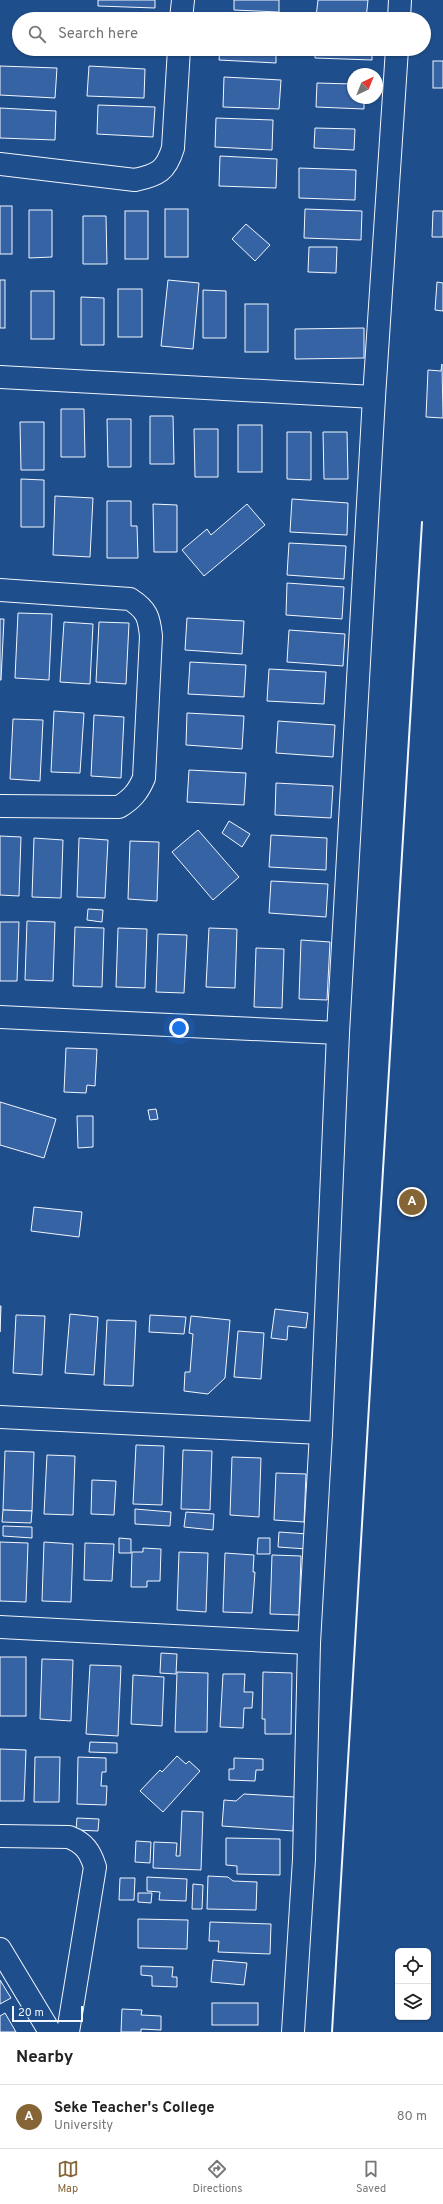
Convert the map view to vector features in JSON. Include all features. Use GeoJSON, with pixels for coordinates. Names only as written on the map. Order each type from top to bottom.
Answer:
{"type":"FeatureCollection","features":[{"type":"Feature","properties":{"kind":"street"},"geometry":{"type":"LineString","coordinates":[[182,12],[183,0]]}},
{"type":"Feature","properties":{"kind":"street"},"geometry":{"type":"LineString","coordinates":[[399,12],[400,0]]}},
{"type":"Feature","properties":{"kind":"street"},"geometry":{"type":"LineString","coordinates":[[0,164],[135,180],[152,176],[161,171],[169,161],[173,148],[179,56]]}},
{"type":"Feature","properties":{"kind":"street"},"geometry":{"type":"LineString","coordinates":[[293,2032],[304,1859],[309,1643],[321,1433],[338,1033],[374,397],[397,56]]}},
{"type":"Feature","properties":{"kind":"street"},"geometry":{"type":"LineString","coordinates":[[0,377],[374,397]]}},
{"type":"Feature","properties":{"kind":"street"},"geometry":{"type":"LineString","coordinates":[[0,590],[130,599],[140,606],[149,618],[151,636],[144,778],[138,792],[119,807],[0,806]]}},
{"type":"Feature","properties":{"kind":"street"},"geometry":{"type":"LineString","coordinates":[[0,1017],[338,1033]]}},
{"type":"Feature","properties":{"kind":"street"},"geometry":{"type":"LineString","coordinates":[[0,1417],[321,1433]]}},
{"type":"Feature","properties":{"kind":"street"},"geometry":{"type":"LineString","coordinates":[[0,1627],[309,1643]]}},
{"type":"Feature","properties":{"kind":"street"},"geometry":{"type":"LineString","coordinates":[[0,1836],[69,1837],[79,1841],[90,1852],[95,1866],[68,2032]]}},
{"type":"Feature","properties":{"kind":"street"},"geometry":{"type":"LineString","coordinates":[[0,1949],[50,2032]]}},
{"type":"Feature","properties":{"kind":"building"},"geometry":{"type":"Polygon","coordinates":[[[98,0],[155,0],[155,8],[98,6],[98,0]]]}},
{"type":"Feature","properties":{"kind":"building"},"geometry":{"type":"Polygon","coordinates":[[[234,0],[279,0],[279,12],[234,10],[234,0]]]}},
{"type":"Feature","properties":{"kind":"building"},"geometry":{"type":"Polygon","coordinates":[[[318,0],[368,0],[367,12],[317,12],[318,0]]]}},
{"type":"Feature","properties":{"kind":"building"},"geometry":{"type":"Polygon","coordinates":[[[219,56],[276,56],[276,63],[219,60],[219,56]]]}},
{"type":"Feature","properties":{"kind":"building"},"geometry":{"type":"Polygon","coordinates":[[[315,56],[372,56],[372,60],[315,58],[315,56]]]}},
{"type":"Feature","properties":{"kind":"building"},"geometry":{"type":"Polygon","coordinates":[[[433,61],[443,61],[443,88],[433,88],[433,61]]]}},
{"type":"Feature","properties":{"kind":"building"},"geometry":{"type":"Polygon","coordinates":[[[0,66],[57,68],[55,98],[0,95],[0,66]]]}},
{"type":"Feature","properties":{"kind":"building"},"geometry":{"type":"Polygon","coordinates":[[[89,66],[145,69],[144,98],[87,96],[89,66]]]}},
{"type":"Feature","properties":{"kind":"building"},"geometry":{"type":"Polygon","coordinates":[[[224,77],[281,80],[279,109],[223,107],[224,77]]]}},
{"type":"Feature","properties":{"kind":"building"},"geometry":{"type":"Polygon","coordinates":[[[317,83],[347,84],[347,104],[364,104],[364,109],[316,107],[317,83]]]}},
{"type":"Feature","properties":{"kind":"building"},"geometry":{"type":"Polygon","coordinates":[[[98,105],[155,107],[153,137],[97,134],[98,105]]]}},
{"type":"Feature","properties":{"kind":"building"},"geometry":{"type":"Polygon","coordinates":[[[0,108],[56,111],[55,140],[0,138],[0,108]]]}},
{"type":"Feature","properties":{"kind":"building"},"geometry":{"type":"Polygon","coordinates":[[[216,118],[273,120],[272,150],[215,147],[216,118]]]}},
{"type":"Feature","properties":{"kind":"building"},"geometry":{"type":"Polygon","coordinates":[[[315,128],[355,129],[354,150],[314,148],[315,128]]]}},
{"type":"Feature","properties":{"kind":"building"},"geometry":{"type":"Polygon","coordinates":[[[220,156],[277,159],[276,188],[219,186],[220,156]]]}},
{"type":"Feature","properties":{"kind":"building"},"geometry":{"type":"Polygon","coordinates":[[[299,168],[356,170],[355,200],[299,198],[299,168]]]}},
{"type":"Feature","properties":{"kind":"building"},"geometry":{"type":"Polygon","coordinates":[[[0,206],[12,206],[12,254],[0,254],[0,206]]]}},
{"type":"Feature","properties":{"kind":"building"},"geometry":{"type":"Polygon","coordinates":[[[165,209],[188,209],[188,257],[165,257],[165,209]]]}},
{"type":"Feature","properties":{"kind":"building"},"geometry":{"type":"Polygon","coordinates":[[[305,209],[362,211],[361,240],[304,238],[305,209]]]}},
{"type":"Feature","properties":{"kind":"building"},"geometry":{"type":"Polygon","coordinates":[[[29,210],[52,210],[52,257],[29,258],[29,210]]]}},
{"type":"Feature","properties":{"kind":"building"},"geometry":{"type":"Polygon","coordinates":[[[125,211],[148,211],[148,259],[125,259],[125,211]]]}},
{"type":"Feature","properties":{"kind":"building"},"geometry":{"type":"Polygon","coordinates":[[[433,211],[443,211],[443,237],[432,237],[433,211]]]}},
{"type":"Feature","properties":{"kind":"building"},"geometry":{"type":"Polygon","coordinates":[[[83,216],[106,216],[107,264],[83,264],[83,216]]]}},
{"type":"Feature","properties":{"kind":"building"},"geometry":{"type":"Polygon","coordinates":[[[246,224],[270,245],[255,261],[232,239],[246,224]]]}},
{"type":"Feature","properties":{"kind":"building"},"geometry":{"type":"Polygon","coordinates":[[[309,247],[337,247],[336,273],[308,272],[309,247]]]}},
{"type":"Feature","properties":{"kind":"building"},"geometry":{"type":"Polygon","coordinates":[[[0,280],[5,280],[5,328],[0,328],[0,280]]]}},
{"type":"Feature","properties":{"kind":"building"},"geometry":{"type":"Polygon","coordinates":[[[168,280],[199,283],[193,349],[161,346],[168,280]]]}},
{"type":"Feature","properties":{"kind":"building"},"geometry":{"type":"Polygon","coordinates":[[[437,282],[443,283],[443,311],[435,310],[437,282]]]}},
{"type":"Feature","properties":{"kind":"building"},"geometry":{"type":"Polygon","coordinates":[[[118,289],[142,289],[142,337],[118,337],[118,289]]]}},
{"type":"Feature","properties":{"kind":"building"},"geometry":{"type":"Polygon","coordinates":[[[203,290],[226,291],[226,338],[203,338],[203,290]]]}},
{"type":"Feature","properties":{"kind":"building"},"geometry":{"type":"Polygon","coordinates":[[[31,291],[54,291],[54,339],[31,339],[31,291]]]}},
{"type":"Feature","properties":{"kind":"building"},"geometry":{"type":"Polygon","coordinates":[[[81,297],[104,298],[104,345],[81,345],[81,297]]]}},
{"type":"Feature","properties":{"kind":"building"},"geometry":{"type":"Polygon","coordinates":[[[245,304],[268,304],[268,352],[245,352],[245,304]]]}},
{"type":"Feature","properties":{"kind":"building"},"geometry":{"type":"Polygon","coordinates":[[[364,328],[364,358],[295,359],[295,329],[364,328]]]}},
{"type":"Feature","properties":{"kind":"building"},"geometry":{"type":"Polygon","coordinates":[[[442,364],[443,418],[426,417],[428,370],[441,371],[442,364]]]}},
{"type":"Feature","properties":{"kind":"building"},"geometry":{"type":"Polygon","coordinates":[[[61,409],[84,409],[85,457],[61,457],[61,409]]]}},
{"type":"Feature","properties":{"kind":"building"},"geometry":{"type":"Polygon","coordinates":[[[150,416],[173,416],[174,464],[150,464],[150,416]]]}},
{"type":"Feature","properties":{"kind":"building"},"geometry":{"type":"Polygon","coordinates":[[[107,419],[131,419],[131,467],[108,467],[107,419]]]}},
{"type":"Feature","properties":{"kind":"building"},"geometry":{"type":"Polygon","coordinates":[[[20,422],[44,422],[44,470],[21,470],[20,422]]]}},
{"type":"Feature","properties":{"kind":"building"},"geometry":{"type":"Polygon","coordinates":[[[238,425],[262,425],[262,472],[238,472],[238,425]]]}},
{"type":"Feature","properties":{"kind":"building"},"geometry":{"type":"Polygon","coordinates":[[[194,429],[218,429],[218,477],[195,477],[194,429]]]}},
{"type":"Feature","properties":{"kind":"building"},"geometry":{"type":"Polygon","coordinates":[[[287,432],[311,432],[311,480],[287,479],[287,432]]]}},
{"type":"Feature","properties":{"kind":"building"},"geometry":{"type":"Polygon","coordinates":[[[323,432],[347,432],[348,479],[324,479],[323,432]]]}},
{"type":"Feature","properties":{"kind":"building"},"geometry":{"type":"Polygon","coordinates":[[[21,479],[44,480],[44,527],[21,527],[21,479]]]}},
{"type":"Feature","properties":{"kind":"building"},"geometry":{"type":"Polygon","coordinates":[[[55,496],[93,498],[90,557],[53,555],[55,496]]]}},
{"type":"Feature","properties":{"kind":"building"},"geometry":{"type":"Polygon","coordinates":[[[292,499],[348,503],[347,535],[290,532],[292,499]]]}},
{"type":"Feature","properties":{"kind":"building"},"geometry":{"type":"Polygon","coordinates":[[[107,501],[131,501],[131,526],[137,526],[138,558],[107,558],[107,501]]]}},
{"type":"Feature","properties":{"kind":"building"},"geometry":{"type":"Polygon","coordinates":[[[153,504],[177,505],[177,552],[154,552],[153,504]]]}},
{"type":"Feature","properties":{"kind":"building"},"geometry":{"type":"Polygon","coordinates":[[[247,504],[265,525],[204,576],[182,550],[207,529],[211,535],[247,504]]]}},
{"type":"Feature","properties":{"kind":"building"},"geometry":{"type":"Polygon","coordinates":[[[289,543],[346,546],[344,579],[287,575],[289,543]]]}},
{"type":"Feature","properties":{"kind":"building"},"geometry":{"type":"Polygon","coordinates":[[[287,583],[344,587],[342,619],[286,615],[287,583]]]}},
{"type":"Feature","properties":{"kind":"building"},"geometry":{"type":"Polygon","coordinates":[[[18,613],[52,614],[49,680],[15,678],[18,613]]]}},
{"type":"Feature","properties":{"kind":"building"},"geometry":{"type":"Polygon","coordinates":[[[187,618],[244,621],[242,654],[185,650],[187,618]]]}},
{"type":"Feature","properties":{"kind":"building"},"geometry":{"type":"Polygon","coordinates":[[[0,619],[4,619],[1,680],[0,680],[0,619]]]}},
{"type":"Feature","properties":{"kind":"building"},"geometry":{"type":"Polygon","coordinates":[[[64,622],[93,624],[90,684],[60,682],[64,622]]]}},
{"type":"Feature","properties":{"kind":"building"},"geometry":{"type":"Polygon","coordinates":[[[99,622],[129,623],[126,684],[96,682],[99,622]]]}},
{"type":"Feature","properties":{"kind":"building"},"geometry":{"type":"Polygon","coordinates":[[[289,630],[345,634],[343,666],[287,662],[289,630]]]}},
{"type":"Feature","properties":{"kind":"building"},"geometry":{"type":"Polygon","coordinates":[[[190,662],[246,665],[244,697],[188,694],[190,662]]]}},
{"type":"Feature","properties":{"kind":"building"},"geometry":{"type":"Polygon","coordinates":[[[269,669],[326,672],[324,704],[267,701],[269,669]]]}},
{"type":"Feature","properties":{"kind":"building"},"geometry":{"type":"Polygon","coordinates":[[[54,711],[84,713],[80,773],[51,772],[54,711]]]}},
{"type":"Feature","properties":{"kind":"building"},"geometry":{"type":"Polygon","coordinates":[[[187,713],[244,716],[242,749],[186,745],[187,713]]]}},
{"type":"Feature","properties":{"kind":"building"},"geometry":{"type":"Polygon","coordinates":[[[94,715],[124,717],[121,778],[91,776],[94,715]]]}},
{"type":"Feature","properties":{"kind":"building"},"geometry":{"type":"Polygon","coordinates":[[[13,719],[43,720],[40,781],[10,779],[13,719]]]}},
{"type":"Feature","properties":{"kind":"building"},"geometry":{"type":"Polygon","coordinates":[[[278,721],[335,725],[333,757],[276,753],[278,721]]]}},
{"type":"Feature","properties":{"kind":"building"},"geometry":{"type":"Polygon","coordinates":[[[189,770],[246,773],[244,805],[187,802],[189,770]]]}},
{"type":"Feature","properties":{"kind":"building"},"geometry":{"type":"Polygon","coordinates":[[[276,783],[333,786],[331,818],[275,815],[276,783]]]}},
{"type":"Feature","properties":{"kind":"building"},"geometry":{"type":"Polygon","coordinates":[[[229,821],[250,834],[242,847],[222,833],[229,821]]]}},
{"type":"Feature","properties":{"kind":"building"},"geometry":{"type":"Polygon","coordinates":[[[198,830],[239,877],[213,900],[172,852],[198,830]]]}},
{"type":"Feature","properties":{"kind":"building"},"geometry":{"type":"Polygon","coordinates":[[[271,835],[327,838],[326,870],[269,867],[271,835]]]}},
{"type":"Feature","properties":{"kind":"building"},"geometry":{"type":"Polygon","coordinates":[[[0,836],[21,837],[19,896],[0,895],[0,836]]]}},
{"type":"Feature","properties":{"kind":"building"},"geometry":{"type":"Polygon","coordinates":[[[34,838],[63,840],[61,898],[32,897],[34,838]]]}},
{"type":"Feature","properties":{"kind":"building"},"geometry":{"type":"Polygon","coordinates":[[[79,838],[108,840],[105,898],[77,897],[79,838]]]}},
{"type":"Feature","properties":{"kind":"building"},"geometry":{"type":"Polygon","coordinates":[[[130,841],[159,842],[157,901],[128,899],[130,841]]]}},
{"type":"Feature","properties":{"kind":"building"},"geometry":{"type":"Polygon","coordinates":[[[271,881],[328,884],[326,917],[269,913],[271,881]]]}},
{"type":"Feature","properties":{"kind":"building"},"geometry":{"type":"Polygon","coordinates":[[[88,909],[103,910],[102,922],[87,920],[88,909]]]}},
{"type":"Feature","properties":{"kind":"building"},"geometry":{"type":"Polygon","coordinates":[[[27,921],[55,922],[53,981],[25,980],[27,921]]]}},
{"type":"Feature","properties":{"kind":"building"},"geometry":{"type":"Polygon","coordinates":[[[0,922],[19,922],[17,981],[0,981],[0,922]]]}},
{"type":"Feature","properties":{"kind":"building"},"geometry":{"type":"Polygon","coordinates":[[[75,927],[104,928],[102,987],[73,986],[75,927]]]}},
{"type":"Feature","properties":{"kind":"building"},"geometry":{"type":"Polygon","coordinates":[[[118,928],[147,929],[145,988],[116,987],[118,928]]]}},
{"type":"Feature","properties":{"kind":"building"},"geometry":{"type":"Polygon","coordinates":[[[209,928],[237,929],[235,988],[206,987],[209,928]]]}},
{"type":"Feature","properties":{"kind":"building"},"geometry":{"type":"Polygon","coordinates":[[[158,934],[187,935],[184,993],[156,992],[158,934]]]}},
{"type":"Feature","properties":{"kind":"building"},"geometry":{"type":"Polygon","coordinates":[[[301,940],[330,942],[327,1000],[299,999],[301,940]]]}},
{"type":"Feature","properties":{"kind":"building"},"geometry":{"type":"Polygon","coordinates":[[[256,948],[284,949],[282,1008],[254,1007],[256,948]]]}},
{"type":"Feature","properties":{"kind":"building"},"geometry":{"type":"Polygon","coordinates":[[[66,1048],[97,1049],[95,1086],[87,1085],[86,1093],[64,1092],[66,1048]]]}},
{"type":"Feature","properties":{"kind":"building"},"geometry":{"type":"Polygon","coordinates":[[[0,1102],[56,1119],[44,1158],[0,1145],[0,1102]]]}},
{"type":"Feature","properties":{"kind":"building"},"geometry":{"type":"Polygon","coordinates":[[[156,1109],[158,1119],[150,1120],[148,1110],[156,1109]]]}},
{"type":"Feature","properties":{"kind":"building"},"geometry":{"type":"Polygon","coordinates":[[[77,1116],[93,1116],[93,1147],[78,1148],[77,1116]]]}},
{"type":"Feature","properties":{"kind":"building"},"geometry":{"type":"Polygon","coordinates":[[[34,1207],[82,1212],[79,1237],[31,1231],[34,1207]]]}},
{"type":"Feature","properties":{"kind":"building"},"geometry":{"type":"Polygon","coordinates":[[[0,1306],[1,1306],[0,1332],[0,1306]]]}},
{"type":"Feature","properties":{"kind":"building"},"geometry":{"type":"Polygon","coordinates":[[[275,1309],[308,1313],[306,1328],[288,1326],[287,1340],[271,1338],[275,1309]]]}},
{"type":"Feature","properties":{"kind":"building"},"geometry":{"type":"Polygon","coordinates":[[[70,1314],[98,1317],[94,1375],[65,1373],[70,1314]]]}},
{"type":"Feature","properties":{"kind":"building"},"geometry":{"type":"Polygon","coordinates":[[[16,1315],[45,1316],[42,1375],[13,1373],[16,1315]]]}},
{"type":"Feature","properties":{"kind":"building"},"geometry":{"type":"Polygon","coordinates":[[[150,1315],[186,1317],[184,1334],[149,1332],[150,1315]]]}},
{"type":"Feature","properties":{"kind":"building"},"geometry":{"type":"Polygon","coordinates":[[[191,1316],[230,1320],[225,1378],[208,1394],[184,1391],[185,1372],[190,1372],[193,1334],[189,1333],[191,1316]]]}},
{"type":"Feature","properties":{"kind":"building"},"geometry":{"type":"Polygon","coordinates":[[[107,1320],[136,1321],[133,1386],[104,1385],[107,1320]]]}},
{"type":"Feature","properties":{"kind":"building"},"geometry":{"type":"Polygon","coordinates":[[[238,1331],[264,1333],[261,1379],[234,1377],[238,1331]]]}},
{"type":"Feature","properties":{"kind":"building"},"geometry":{"type":"Polygon","coordinates":[[[136,1445],[164,1446],[162,1505],[133,1504],[136,1445]]]}},
{"type":"Feature","properties":{"kind":"building"},"geometry":{"type":"Polygon","coordinates":[[[183,1450],[212,1451],[210,1510],[181,1509],[183,1450]]]}},
{"type":"Feature","properties":{"kind":"building"},"geometry":{"type":"Polygon","coordinates":[[[5,1451],[34,1452],[32,1511],[3,1510],[5,1451]]]}},
{"type":"Feature","properties":{"kind":"building"},"geometry":{"type":"Polygon","coordinates":[[[47,1455],[75,1456],[73,1515],[44,1514],[47,1455]]]}},
{"type":"Feature","properties":{"kind":"building"},"geometry":{"type":"Polygon","coordinates":[[[232,1457],[261,1458],[259,1517],[230,1515],[232,1457]]]}},
{"type":"Feature","properties":{"kind":"building"},"geometry":{"type":"Polygon","coordinates":[[[276,1473],[306,1474],[304,1522],[274,1520],[276,1473]]]}},
{"type":"Feature","properties":{"kind":"building"},"geometry":{"type":"Polygon","coordinates":[[[92,1480],[116,1481],[114,1515],[91,1514],[92,1480]]]}},
{"type":"Feature","properties":{"kind":"building"},"geometry":{"type":"Polygon","coordinates":[[[135,1509],[171,1512],[170,1526],[135,1524],[135,1509]]]}},
{"type":"Feature","properties":{"kind":"building"},"geometry":{"type":"Polygon","coordinates":[[[3,1510],[32,1511],[31,1523],[2,1522],[3,1510]]]}},
{"type":"Feature","properties":{"kind":"building"},"geometry":{"type":"Polygon","coordinates":[[[186,1512],[214,1514],[213,1530],[184,1527],[186,1512]]]}},
{"type":"Feature","properties":{"kind":"building"},"geometry":{"type":"Polygon","coordinates":[[[3,1526],[32,1527],[32,1538],[3,1536],[3,1526]]]}},
{"type":"Feature","properties":{"kind":"building"},"geometry":{"type":"Polygon","coordinates":[[[279,1532],[308,1534],[307,1549],[278,1547],[279,1532]]]}},
{"type":"Feature","properties":{"kind":"building"},"geometry":{"type":"Polygon","coordinates":[[[119,1538],[131,1539],[131,1553],[119,1553],[119,1538]]]}},
{"type":"Feature","properties":{"kind":"building"},"geometry":{"type":"Polygon","coordinates":[[[258,1538],[270,1538],[270,1554],[257,1554],[258,1538]]]}},
{"type":"Feature","properties":{"kind":"building"},"geometry":{"type":"Polygon","coordinates":[[[0,1542],[28,1543],[26,1602],[0,1601],[0,1542]]]}},
{"type":"Feature","properties":{"kind":"building"},"geometry":{"type":"Polygon","coordinates":[[[44,1542],[73,1544],[71,1602],[42,1601],[44,1542]]]}},
{"type":"Feature","properties":{"kind":"building"},"geometry":{"type":"Polygon","coordinates":[[[85,1543],[114,1544],[112,1581],[84,1580],[85,1543]]]}},
{"type":"Feature","properties":{"kind":"building"},"geometry":{"type":"Polygon","coordinates":[[[143,1548],[161,1549],[160,1581],[147,1581],[147,1587],[131,1587],[132,1552],[143,1552],[143,1548]]]}},
{"type":"Feature","properties":{"kind":"building"},"geometry":{"type":"Polygon","coordinates":[[[179,1552],[208,1553],[206,1612],[177,1610],[179,1552]]]}},
{"type":"Feature","properties":{"kind":"building"},"geometry":{"type":"Polygon","coordinates":[[[225,1553],[254,1555],[253,1572],[255,1572],[252,1613],[223,1612],[225,1553]]]}},
{"type":"Feature","properties":{"kind":"building"},"geometry":{"type":"Polygon","coordinates":[[[272,1555],[301,1556],[299,1615],[270,1614],[272,1555]]]}},
{"type":"Feature","properties":{"kind":"building"},"geometry":{"type":"Polygon","coordinates":[[[161,1653],[177,1654],[176,1674],[160,1673],[161,1653]]]}},
{"type":"Feature","properties":{"kind":"building"},"geometry":{"type":"Polygon","coordinates":[[[0,1657],[26,1657],[26,1716],[0,1716],[0,1657]]]}},
{"type":"Feature","properties":{"kind":"building"},"geometry":{"type":"Polygon","coordinates":[[[42,1659],[73,1660],[71,1721],[40,1719],[42,1659]]]}},
{"type":"Feature","properties":{"kind":"building"},"geometry":{"type":"Polygon","coordinates":[[[90,1665],[121,1666],[118,1736],[86,1734],[90,1665]]]}},
{"type":"Feature","properties":{"kind":"building"},"geometry":{"type":"Polygon","coordinates":[[[177,1672],[208,1673],[207,1732],[175,1732],[177,1672]]]}},
{"type":"Feature","properties":{"kind":"building"},"geometry":{"type":"Polygon","coordinates":[[[263,1672],[292,1673],[291,1734],[265,1734],[265,1719],[262,1719],[263,1672]]]}},
{"type":"Feature","properties":{"kind":"building"},"geometry":{"type":"Polygon","coordinates":[[[223,1674],[245,1674],[244,1692],[253,1692],[252,1708],[244,1708],[243,1728],[220,1727],[223,1674]]]}},
{"type":"Feature","properties":{"kind":"building"},"geometry":{"type":"Polygon","coordinates":[[[133,1675],[164,1677],[162,1726],[131,1724],[133,1675]]]}},
{"type":"Feature","properties":{"kind":"building"},"geometry":{"type":"Polygon","coordinates":[[[90,1742],[117,1743],[117,1753],[89,1752],[90,1742]]]}},
{"type":"Feature","properties":{"kind":"building"},"geometry":{"type":"Polygon","coordinates":[[[0,1749],[26,1750],[24,1801],[0,1801],[0,1749]]]}},
{"type":"Feature","properties":{"kind":"building"},"geometry":{"type":"Polygon","coordinates":[[[177,1756],[186,1764],[189,1761],[200,1771],[163,1812],[140,1791],[160,1770],[162,1772],[177,1756]]]}},
{"type":"Feature","properties":{"kind":"building"},"geometry":{"type":"Polygon","coordinates":[[[35,1757],[60,1757],[59,1802],[34,1802],[35,1757]]]}},
{"type":"Feature","properties":{"kind":"building"},"geometry":{"type":"Polygon","coordinates":[[[78,1757],[106,1758],[106,1772],[102,1772],[101,1786],[107,1786],[106,1805],[77,1804],[78,1757]]]}},
{"type":"Feature","properties":{"kind":"building"},"geometry":{"type":"Polygon","coordinates":[[[234,1758],[263,1759],[263,1770],[256,1770],[255,1781],[229,1780],[229,1769],[234,1769],[234,1758]]]}},
{"type":"Feature","properties":{"kind":"building"},"geometry":{"type":"Polygon","coordinates":[[[244,1794],[295,1797],[293,1831],[222,1826],[224,1800],[236,1801],[244,1794]]]}},
{"type":"Feature","properties":{"kind":"building"},"geometry":{"type":"Polygon","coordinates":[[[182,1811],[203,1812],[201,1870],[153,1868],[154,1842],[177,1843],[176,1856],[180,1856],[182,1811]]]}},
{"type":"Feature","properties":{"kind":"building"},"geometry":{"type":"Polygon","coordinates":[[[77,1818],[99,1819],[98,1831],[76,1830],[77,1818]]]}},
{"type":"Feature","properties":{"kind":"building"},"geometry":{"type":"Polygon","coordinates":[[[226,1838],[280,1839],[280,1875],[237,1874],[237,1866],[226,1865],[226,1838]]]}},
{"type":"Feature","properties":{"kind":"building"},"geometry":{"type":"Polygon","coordinates":[[[136,1841],[151,1842],[150,1863],[135,1862],[136,1841]]]}},
{"type":"Feature","properties":{"kind":"building"},"geometry":{"type":"Polygon","coordinates":[[[208,1876],[228,1877],[233,1881],[257,1882],[256,1910],[207,1909],[208,1876]]]}},
{"type":"Feature","properties":{"kind":"building"},"geometry":{"type":"Polygon","coordinates":[[[147,1877],[187,1879],[186,1901],[159,1900],[160,1892],[147,1891],[147,1877]]]}},
{"type":"Feature","properties":{"kind":"building"},"geometry":{"type":"Polygon","coordinates":[[[120,1878],[135,1878],[134,1900],[119,1900],[120,1878]]]}},
{"type":"Feature","properties":{"kind":"building"},"geometry":{"type":"Polygon","coordinates":[[[193,1884],[203,1885],[202,1909],[192,1909],[193,1884]]]}},
{"type":"Feature","properties":{"kind":"building"},"geometry":{"type":"Polygon","coordinates":[[[138,1893],[152,1893],[151,1903],[138,1902],[138,1893]]]}},
{"type":"Feature","properties":{"kind":"building"},"geometry":{"type":"Polygon","coordinates":[[[138,1919],[188,1920],[187,1949],[138,1948],[138,1919]]]}},
{"type":"Feature","properties":{"kind":"building"},"geometry":{"type":"Polygon","coordinates":[[[210,1922],[271,1924],[270,1954],[218,1952],[219,1941],[209,1941],[210,1922]]]}},
{"type":"Feature","properties":{"kind":"building"},"geometry":{"type":"Polygon","coordinates":[[[213,1960],[247,1963],[244,1985],[211,1982],[213,1960]]]}},
{"type":"Feature","properties":{"kind":"building"},"geometry":{"type":"Polygon","coordinates":[[[141,1966],[173,1967],[172,1977],[177,1977],[177,1987],[152,1986],[152,1976],[141,1975],[141,1966]]]}},
{"type":"Feature","properties":{"kind":"building"},"geometry":{"type":"Polygon","coordinates":[[[0,1980],[11,1998],[0,2004],[0,1980]]]}},
{"type":"Feature","properties":{"kind":"building"},"geometry":{"type":"Polygon","coordinates":[[[212,2003],[258,2003],[258,2025],[212,2025],[212,2003]]]}},
{"type":"Feature","properties":{"kind":"building"},"geometry":{"type":"Polygon","coordinates":[[[122,2009],[142,2010],[141,2015],[161,2016],[161,2030],[141,2029],[141,2032],[121,2032],[122,2009]]]}},
{"type":"Feature","properties":{"kind":"building"},"geometry":{"type":"Polygon","coordinates":[[[5,2013],[16,2032],[0,2032],[0,2016],[5,2013]]]}},
{"type":"Feature","properties":{"kind":"wall"},"geometry":{"type":"LineString","coordinates":[[332,2032],[422,522]]}},
{"type":"Feature","properties":{"kind":"place","name":"Seke Teacher's College"},"geometry":{"type":"Point","coordinates":[412,1202]}}]}
